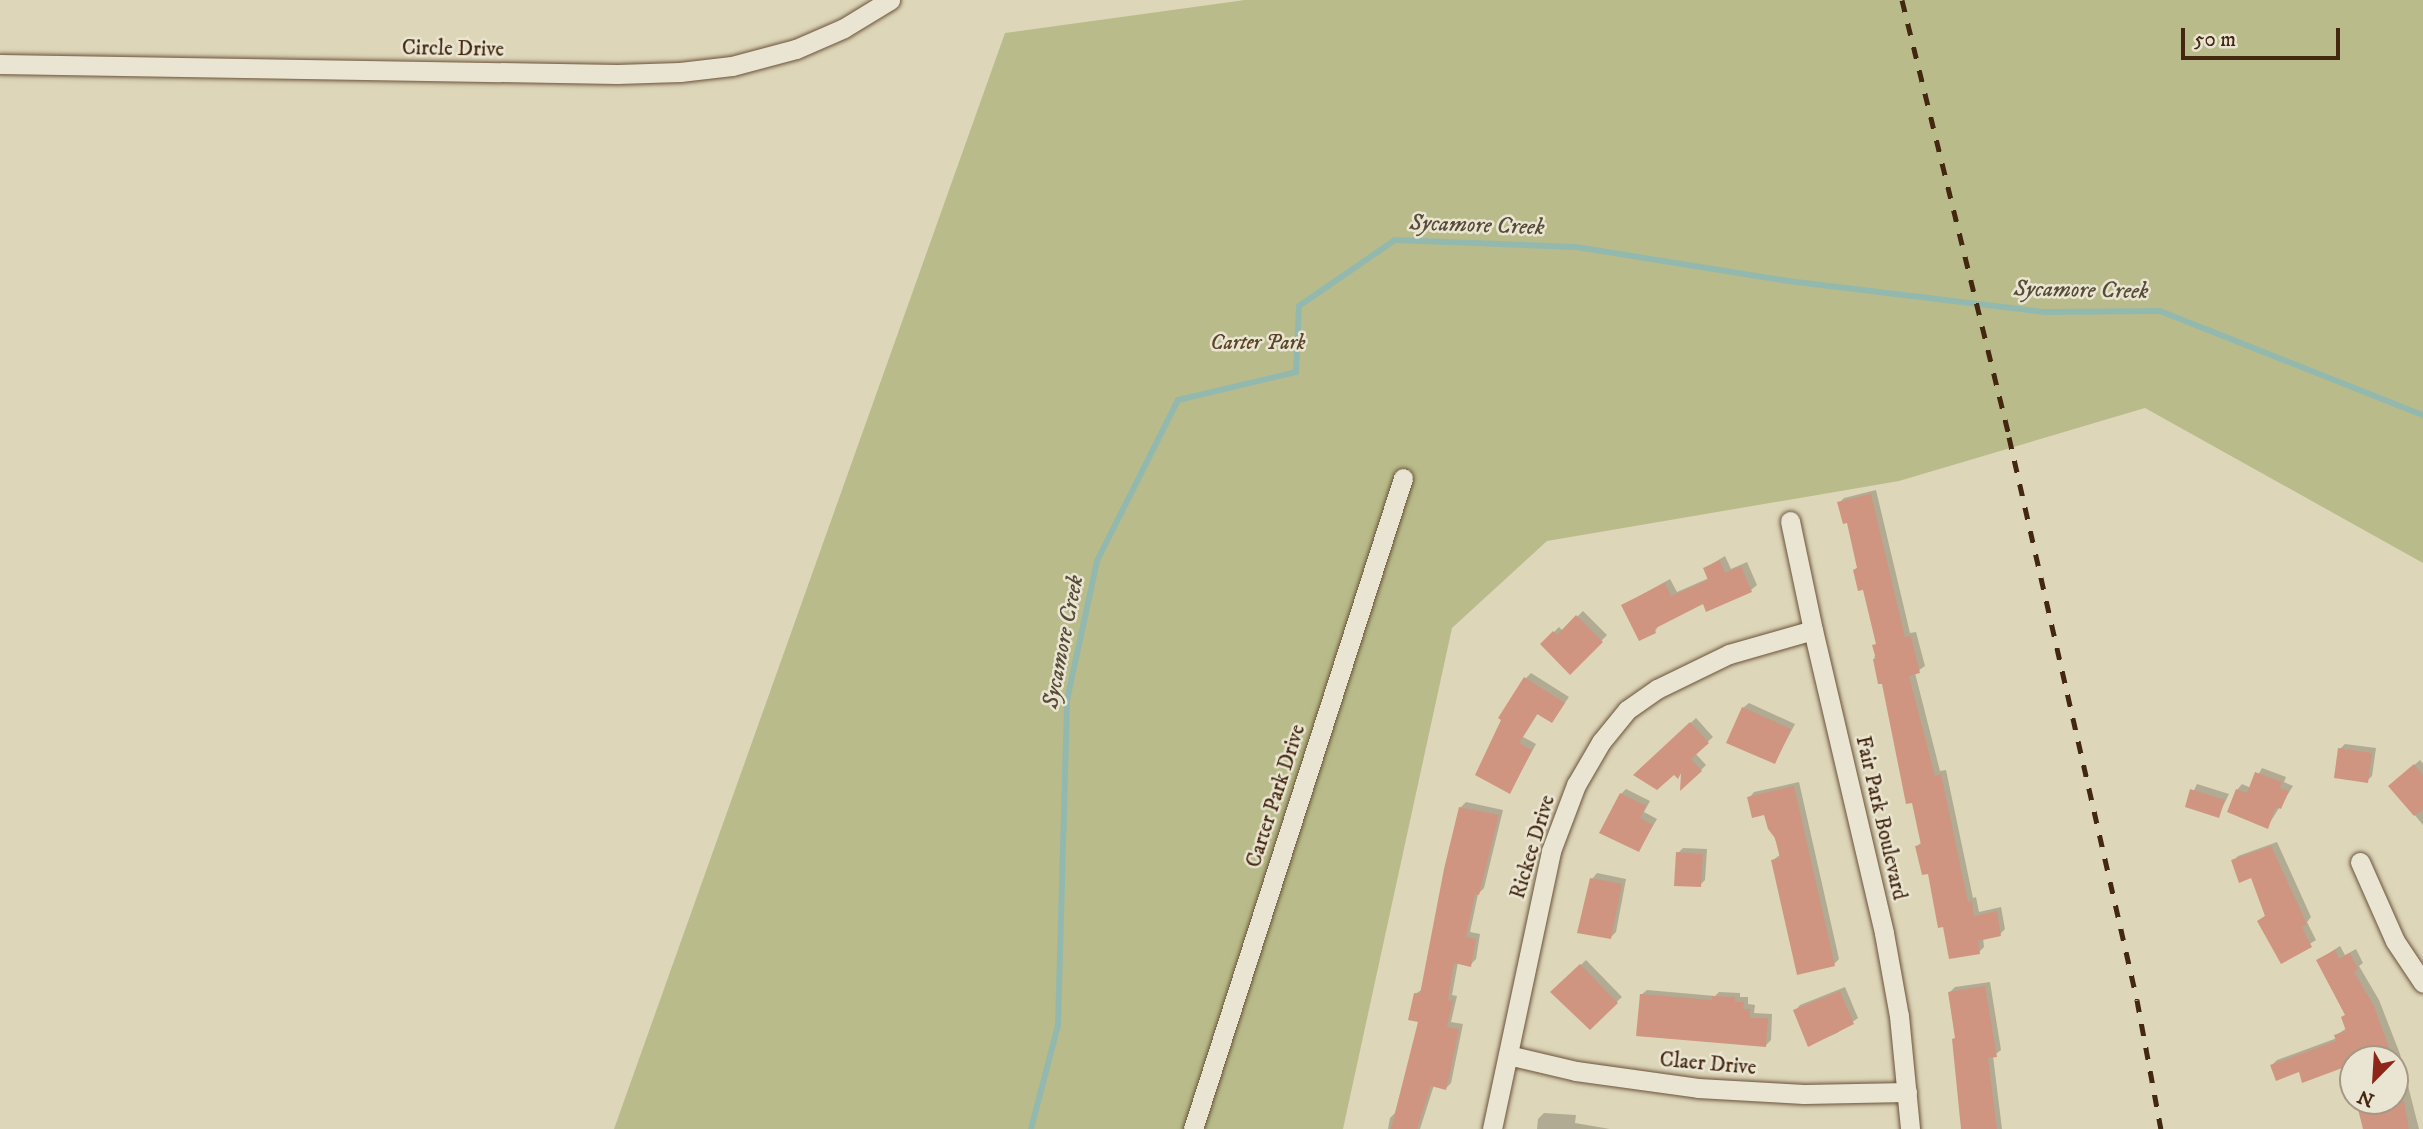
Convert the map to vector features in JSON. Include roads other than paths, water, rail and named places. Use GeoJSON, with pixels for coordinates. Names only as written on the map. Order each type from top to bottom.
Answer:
{"type":"FeatureCollection","features":[{"type":"Feature","properties":{"kind":"street","name":"Circle Drive"},"geometry":{"type":"LineString","coordinates":[[0,64],[617,74],[680,72],[732,66],[796,49],[844,28],[890,0]]}},
{"type":"Feature","properties":{"kind":"street","name":"Carter Park Drive"},"geometry":{"type":"LineString","coordinates":[[1193,1129],[1403,478]]}},
{"type":"Feature","properties":{"kind":"street","name":"Fair Park Boulevard"},"geometry":{"type":"LineString","coordinates":[[1790,520],[1813,631],[1879,908],[1899,1016],[1910,1129]]}},
{"type":"Feature","properties":{"kind":"street","name":"Rickee Drive"},"geometry":{"type":"LineString","coordinates":[[1492,1129],[1551,851],[1576,785],[1601,742],[1628,710],[1657,688],[1729,654],[1813,631]]}},
{"type":"Feature","properties":{"kind":"street"},"geometry":{"type":"LineString","coordinates":[[2360,862],[2395,941],[2423,984]]}},
{"type":"Feature","properties":{"kind":"street","name":"Claer Drive"},"geometry":{"type":"LineString","coordinates":[[1508,1055],[1576,1071],[1698,1088],[1804,1094],[1907,1092]]}},
{"type":"Feature","properties":{"kind":"waterway","name":"Sycamore Creek"},"geometry":{"type":"LineString","coordinates":[[1031,1129],[1058,1025],[1067,700],[1097,561],[1178,400],[1296,372],[1299,306],[1395,240],[1576,247],[1788,281],[2046,312],[2160,311],[2423,415]]}},
{"type":"Feature","properties":{"kind":"railway"},"geometry":{"type":"LineString","coordinates":[[1902,0],[2009,437],[2137,1000],[2161,1129]]}},
{"type":"Feature","properties":{"kind":"park label","name":"Carter Park"},"geometry":{"type":"Point","coordinates":[1258,343]}}]}
